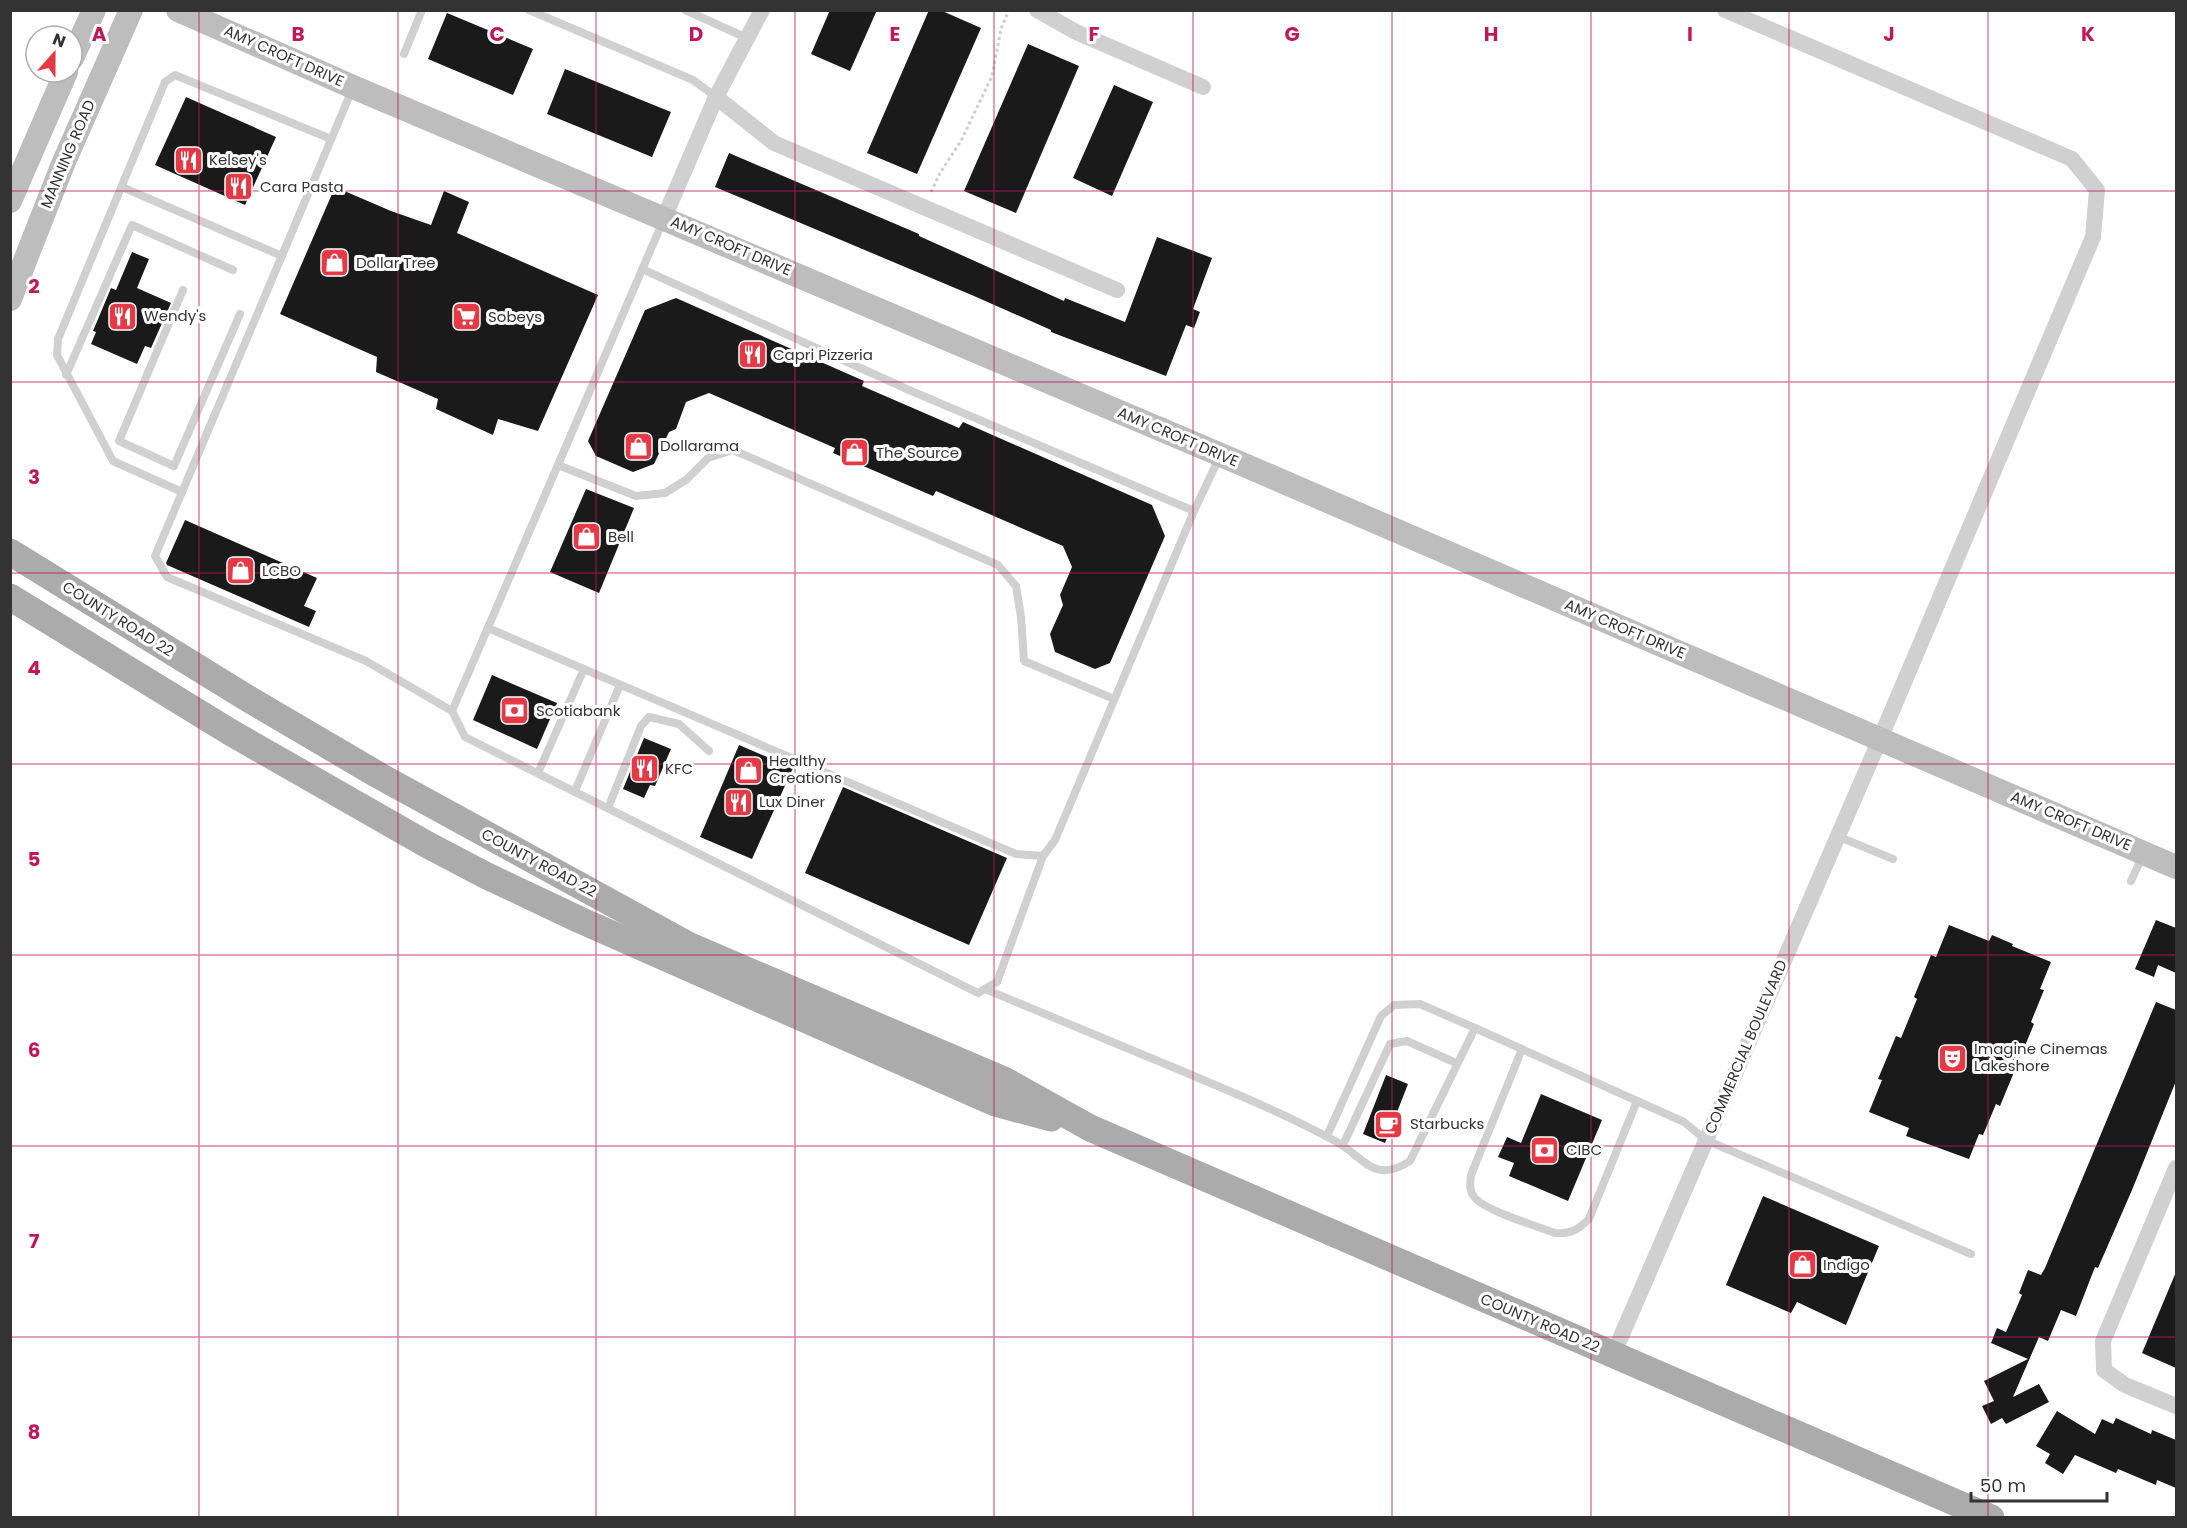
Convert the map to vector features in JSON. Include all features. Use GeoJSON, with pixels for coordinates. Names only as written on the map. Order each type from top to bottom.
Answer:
{"type":"FeatureCollection","features":[{"type":"Feature","properties":{"kind":"main road","name":"COUNTY ROAD 22"},"geometry":{"type":"LineString","coordinates":[[10,552],[247,698],[378,775],[690,946],[1006,1081],[1090,1128],[1991,1518]]}},
{"type":"Feature","properties":{"kind":"main road"},"geometry":{"type":"LineString","coordinates":[[10,576],[260,730],[408,815],[529,876],[690,946]]}},
{"type":"Feature","properties":{"kind":"main road","name":"COUNTY ROAD 22"},"geometry":{"type":"LineString","coordinates":[[17,603],[230,732],[485,875],[580,920],[995,1102],[1090,1128]]}},
{"type":"Feature","properties":{"kind":"street"},"geometry":{"type":"LineString","coordinates":[[84,32],[94,10]]}},
{"type":"Feature","properties":{"kind":"street","name":"MANNING ROAD"},"geometry":{"type":"LineString","coordinates":[[10,299],[63,164],[131,10]]}},
{"type":"Feature","properties":{"kind":"street","name":"AMY CROFT DRIVE"},"geometry":{"type":"LineString","coordinates":[[178,10],[353,87],[1221,455],[2176,867]]}},
{"type":"Feature","properties":{"kind":"street"},"geometry":{"type":"LineString","coordinates":[[664,218],[716,97],[762,10]]}},
{"type":"Feature","properties":{"kind":"street"},"geometry":{"type":"LineString","coordinates":[[1037,10],[1076,32],[1203,87]]}},
{"type":"Feature","properties":{"kind":"street","name":"COMMERCIAL BOULEVARD"},"geometry":{"type":"LineString","coordinates":[[1613,1355],[1880,739],[2093,237],[2097,190],[2072,159],[1725,10]]}},
{"type":"Feature","properties":{"kind":"street"},"geometry":{"type":"LineString","coordinates":[[10,201],[61,84]]}},
{"type":"Feature","properties":{"kind":"street"},"geometry":{"type":"LineString","coordinates":[[716,97],[774,143],[1117,290]]}},
{"type":"Feature","properties":{"kind":"street"},"geometry":{"type":"LineString","coordinates":[[2176,1168],[2103,1341],[2104,1370],[2125,1385],[2176,1406]]}},
{"type":"Feature","properties":{"kind":"lane"},"geometry":{"type":"LineString","coordinates":[[404,54],[422,10]]}},
{"type":"Feature","properties":{"kind":"lane"},"geometry":{"type":"LineString","coordinates":[[529,10],[693,80],[716,97]]}},
{"type":"Feature","properties":{"kind":"lane"},"geometry":{"type":"LineString","coordinates":[[685,10],[703,14],[747,38]]}},
{"type":"Feature","properties":{"kind":"lane"},"geometry":{"type":"LineString","coordinates":[[182,492],[113,461],[57,355],[58,339],[165,82],[176,75],[331,139]]}},
{"type":"Feature","properties":{"kind":"lane"},"geometry":{"type":"LineString","coordinates":[[353,87],[155,556],[167,577],[366,661],[452,711],[465,736],[978,993],[996,982],[1042,856],[1055,840],[1194,511],[1221,455]]}},
{"type":"Feature","properties":{"kind":"lane"},"geometry":{"type":"LineString","coordinates":[[122,187],[282,256]]}},
{"type":"Feature","properties":{"kind":"lane"},"geometry":{"type":"LineString","coordinates":[[452,711],[664,218]]}},
{"type":"Feature","properties":{"kind":"lane"},"geometry":{"type":"LineString","coordinates":[[66,375],[132,225],[232,270]]}},
{"type":"Feature","properties":{"kind":"lane"},"geometry":{"type":"LineString","coordinates":[[642,269],[909,390],[1194,511]]}},
{"type":"Feature","properties":{"kind":"lane"},"geometry":{"type":"LineString","coordinates":[[183,290],[119,441],[174,465],[240,314]]}},
{"type":"Feature","properties":{"kind":"lane"},"geometry":{"type":"LineString","coordinates":[[558,465],[636,496],[665,494],[686,480],[708,458],[733,450],[998,566],[1016,586],[1024,661],[1114,699]]}},
{"type":"Feature","properties":{"kind":"lane"},"geometry":{"type":"LineString","coordinates":[[488,628],[1016,854],[1042,856]]}},
{"type":"Feature","properties":{"kind":"lane"},"geometry":{"type":"LineString","coordinates":[[538,773],[584,669]]}},
{"type":"Feature","properties":{"kind":"lane"},"geometry":{"type":"LineString","coordinates":[[575,791],[620,685]]}},
{"type":"Feature","properties":{"kind":"lane"},"geometry":{"type":"LineString","coordinates":[[608,808],[640,726],[649,717],[679,724],[709,752]]}},
{"type":"Feature","properties":{"kind":"lane"},"geometry":{"type":"LineString","coordinates":[[1837,836],[1893,859]]}},
{"type":"Feature","properties":{"kind":"lane"},"geometry":{"type":"LineString","coordinates":[[2131,882],[2144,852]]}},
{"type":"Feature","properties":{"kind":"lane"},"geometry":{"type":"LineString","coordinates":[[985,988],[1293,1118],[1343,1145],[1364,1163],[1380,1171],[1396,1170],[1410,1161],[1475,1028]]}},
{"type":"Feature","properties":{"kind":"lane"},"geometry":{"type":"LineString","coordinates":[[1327,1136],[1381,1016],[1394,1005],[1420,1004],[1684,1122],[1706,1140],[1971,1254]]}},
{"type":"Feature","properties":{"kind":"lane"},"geometry":{"type":"LineString","coordinates":[[1343,1145],[1390,1044],[1407,1041],[1456,1063]]}},
{"type":"Feature","properties":{"kind":"lane"},"geometry":{"type":"LineString","coordinates":[[1522,1049],[1471,1175],[1470,1188],[1475,1198],[1485,1206],[1555,1233],[1567,1234],[1578,1229],[1589,1219],[1637,1101]]}},
{"type":"Feature","properties":{"kind":"path"},"geometry":{"type":"LineString","coordinates":[[924,207],[940,173],[961,141],[992,76],[1001,29],[1009,10]]}},
{"type":"Feature","properties":{"kind":"building"},"geometry":{"type":"Polygon","coordinates":[[[830,10],[877,10],[850,71],[811,54],[830,10]]]}},
{"type":"Feature","properties":{"kind":"building"},"geometry":{"type":"Polygon","coordinates":[[[929,10],[940,10],[981,28],[917,174],[867,153],[929,10]]]}},
{"type":"Feature","properties":{"kind":"building"},"geometry":{"type":"Polygon","coordinates":[[[447,13],[533,49],[513,95],[428,59],[447,13]]]}},
{"type":"Feature","properties":{"kind":"building"},"geometry":{"type":"Polygon","coordinates":[[[1028,44],[1079,66],[1016,213],[964,191],[1028,44]]]}},
{"type":"Feature","properties":{"kind":"building"},"geometry":{"type":"Polygon","coordinates":[[[565,69],[671,112],[652,157],[547,114],[565,69]]]}},
{"type":"Feature","properties":{"kind":"building"},"geometry":{"type":"Polygon","coordinates":[[[1114,85],[1153,102],[1112,196],[1073,178],[1114,85]]]}},
{"type":"Feature","properties":{"kind":"building"},"geometry":{"type":"Polygon","coordinates":[[[186,97],[276,137],[245,205],[155,165],[186,97]]]}},
{"type":"Feature","properties":{"kind":"building"},"geometry":{"type":"Polygon","coordinates":[[[729,153],[919,234],[919,236],[1064,301],[1065,298],[1125,322],[1157,237],[1212,258],[1193,309],[1200,312],[1194,328],[1186,325],[1166,376],[1051,332],[1051,330],[974,296],[715,187],[729,153]]]}},
{"type":"Feature","properties":{"kind":"building","name":"Sobeys"},"geometry":{"type":"Polygon","coordinates":[[[335,187],[431,225],[444,191],[469,202],[457,233],[598,295],[538,431],[498,419],[493,435],[436,409],[438,399],[376,372],[377,357],[280,314],[335,187]]]}},
{"type":"Feature","properties":{"kind":"building"},"geometry":{"type":"Polygon","coordinates":[[[132,252],[149,259],[137,288],[171,303],[151,348],[145,346],[137,364],[91,344],[96,332],[93,331],[111,288],[116,290],[132,252]]]}},
{"type":"Feature","properties":{"kind":"building"},"geometry":{"type":"Polygon","coordinates":[[[676,298],[864,381],[862,386],[959,428],[963,422],[1152,505],[1165,536],[1110,663],[1095,669],[1055,652],[1050,634],[1063,605],[1060,595],[1072,567],[1063,546],[936,491],[933,496],[833,453],[835,448],[709,393],[686,402],[676,429],[669,432],[654,464],[633,472],[596,456],[588,441],[645,310],[676,298]]]}},
{"type":"Feature","properties":{"kind":"building"},"geometry":{"type":"Polygon","coordinates":[[[586,489],[634,508],[599,593],[550,572],[586,489]]]}},
{"type":"Feature","properties":{"kind":"building","name":"LCBO"},"geometry":{"type":"Polygon","coordinates":[[[185,520],[317,578],[304,606],[316,611],[309,627],[167,565],[185,520]]]}},
{"type":"Feature","properties":{"kind":"building","name":"Scotiabank"},"geometry":{"type":"Polygon","coordinates":[[[492,675],[557,703],[537,749],[473,720],[492,675]]]}},
{"type":"Feature","properties":{"kind":"building","name":"KFC"},"geometry":{"type":"Polygon","coordinates":[[[644,738],[671,749],[655,786],[650,785],[644,798],[623,789],[644,738]]]}},
{"type":"Feature","properties":{"kind":"building"},"geometry":{"type":"Polygon","coordinates":[[[739,745],[793,768],[752,859],[700,837],[739,745]]]}},
{"type":"Feature","properties":{"kind":"building"},"geometry":{"type":"Polygon","coordinates":[[[843,787],[1007,858],[969,945],[805,873],[843,787]]]}},
{"type":"Feature","properties":{"kind":"building"},"geometry":{"type":"Polygon","coordinates":[[[2156,920],[2176,928],[2176,973],[2158,965],[2154,977],[2135,969],[2156,920]]]}},
{"type":"Feature","properties":{"kind":"building","name":"Imagine Cinemas Lakeshore"},"geometry":{"type":"Polygon","coordinates":[[[1949,925],[1989,941],[1992,935],[2051,962],[2040,989],[2044,990],[2031,1022],[2034,1024],[2000,1106],[1996,1104],[1983,1135],[1979,1134],[1969,1159],[1906,1136],[1909,1128],[1869,1112],[1882,1080],[1878,1079],[1896,1036],[1901,1038],[1931,955],[1936,957],[1949,925]]]}},
{"type":"Feature","properties":{"kind":"building"},"geometry":{"type":"Polygon","coordinates":[[[2156,1002],[2176,1010],[2176,1081],[2132,1190],[2098,1268],[2095,1267],[2076,1316],[2061,1310],[2048,1341],[2039,1337],[2013,1397],[2039,1384],[2049,1402],[2006,1424],[2002,1418],[1991,1424],[1982,1406],[1994,1401],[1984,1381],[2028,1359],[1991,1343],[1997,1328],[2006,1332],[2022,1295],[2019,1293],[2028,1270],[2041,1275],[2045,1268],[2156,1002]]]}},
{"type":"Feature","properties":{"kind":"building"},"geometry":{"type":"Polygon","coordinates":[[[1386,1075],[1408,1084],[1385,1143],[1363,1134],[1386,1075]]]}},
{"type":"Feature","properties":{"kind":"building","name":"CIBC"},"geometry":{"type":"Polygon","coordinates":[[[1541,1094],[1602,1120],[1568,1201],[1509,1176],[1514,1163],[1498,1157],[1507,1137],[1521,1143],[1541,1094]]]}},
{"type":"Feature","properties":{"kind":"building","name":"Indigo"},"geometry":{"type":"Polygon","coordinates":[[[1763,1196],[1879,1246],[1846,1325],[1797,1302],[1791,1313],[1726,1285],[1763,1196]]]}},
{"type":"Feature","properties":{"kind":"building"},"geometry":{"type":"Polygon","coordinates":[[[2176,1272],[2176,1368],[2142,1353],[2176,1272]]]}},
{"type":"Feature","properties":{"kind":"building"},"geometry":{"type":"Polygon","coordinates":[[[2057,1411],[2095,1434],[2102,1419],[2113,1424],[2116,1418],[2151,1434],[2152,1430],[2176,1440],[2176,1488],[2157,1480],[2156,1485],[2118,1469],[2116,1473],[2075,1455],[2063,1474],[2045,1463],[2050,1454],[2036,1446],[2057,1411]]]}},
{"type":"Feature","properties":{"kind":"place","name":"Kelsey's"},"geometry":{"type":"Point","coordinates":[188,160]}},
{"type":"Feature","properties":{"kind":"place","name":"Cara Pasta"},"geometry":{"type":"Point","coordinates":[239,187]}},
{"type":"Feature","properties":{"kind":"place","name":"Dollar Tree"},"geometry":{"type":"Point","coordinates":[335,263]}},
{"type":"Feature","properties":{"kind":"place","name":"Wendy's"},"geometry":{"type":"Point","coordinates":[123,316]}},
{"type":"Feature","properties":{"kind":"place","name":"Sobeys"},"geometry":{"type":"Point","coordinates":[467,317]}},
{"type":"Feature","properties":{"kind":"place","name":"Capri Pizzeria"},"geometry":{"type":"Point","coordinates":[752,355]}},
{"type":"Feature","properties":{"kind":"place","name":"Dollarama"},"geometry":{"type":"Point","coordinates":[639,446]}},
{"type":"Feature","properties":{"kind":"place","name":"The Source"},"geometry":{"type":"Point","coordinates":[855,453]}},
{"type":"Feature","properties":{"kind":"place","name":"Bell"},"geometry":{"type":"Point","coordinates":[587,537]}},
{"type":"Feature","properties":{"kind":"place","name":"LCBO"},"geometry":{"type":"Point","coordinates":[241,571]}},
{"type":"Feature","properties":{"kind":"place","name":"Scotiabank"},"geometry":{"type":"Point","coordinates":[515,711]}},
{"type":"Feature","properties":{"kind":"place","name":"KFC"},"geometry":{"type":"Point","coordinates":[644,769]}},
{"type":"Feature","properties":{"kind":"place","name":"Healthy Creations"},"geometry":{"type":"Point","coordinates":[748,770]}},
{"type":"Feature","properties":{"kind":"place","name":"Lux Diner"},"geometry":{"type":"Point","coordinates":[738,802]}},
{"type":"Feature","properties":{"kind":"place","name":"Imagine Cinemas Lakeshore"},"geometry":{"type":"Point","coordinates":[1953,1058]}},
{"type":"Feature","properties":{"kind":"place","name":"Starbucks"},"geometry":{"type":"Point","coordinates":[1389,1124]}},
{"type":"Feature","properties":{"kind":"place","name":"CIBC"},"geometry":{"type":"Point","coordinates":[1545,1150]}},
{"type":"Feature","properties":{"kind":"place","name":"Indigo"},"geometry":{"type":"Point","coordinates":[1802,1265]}}]}
